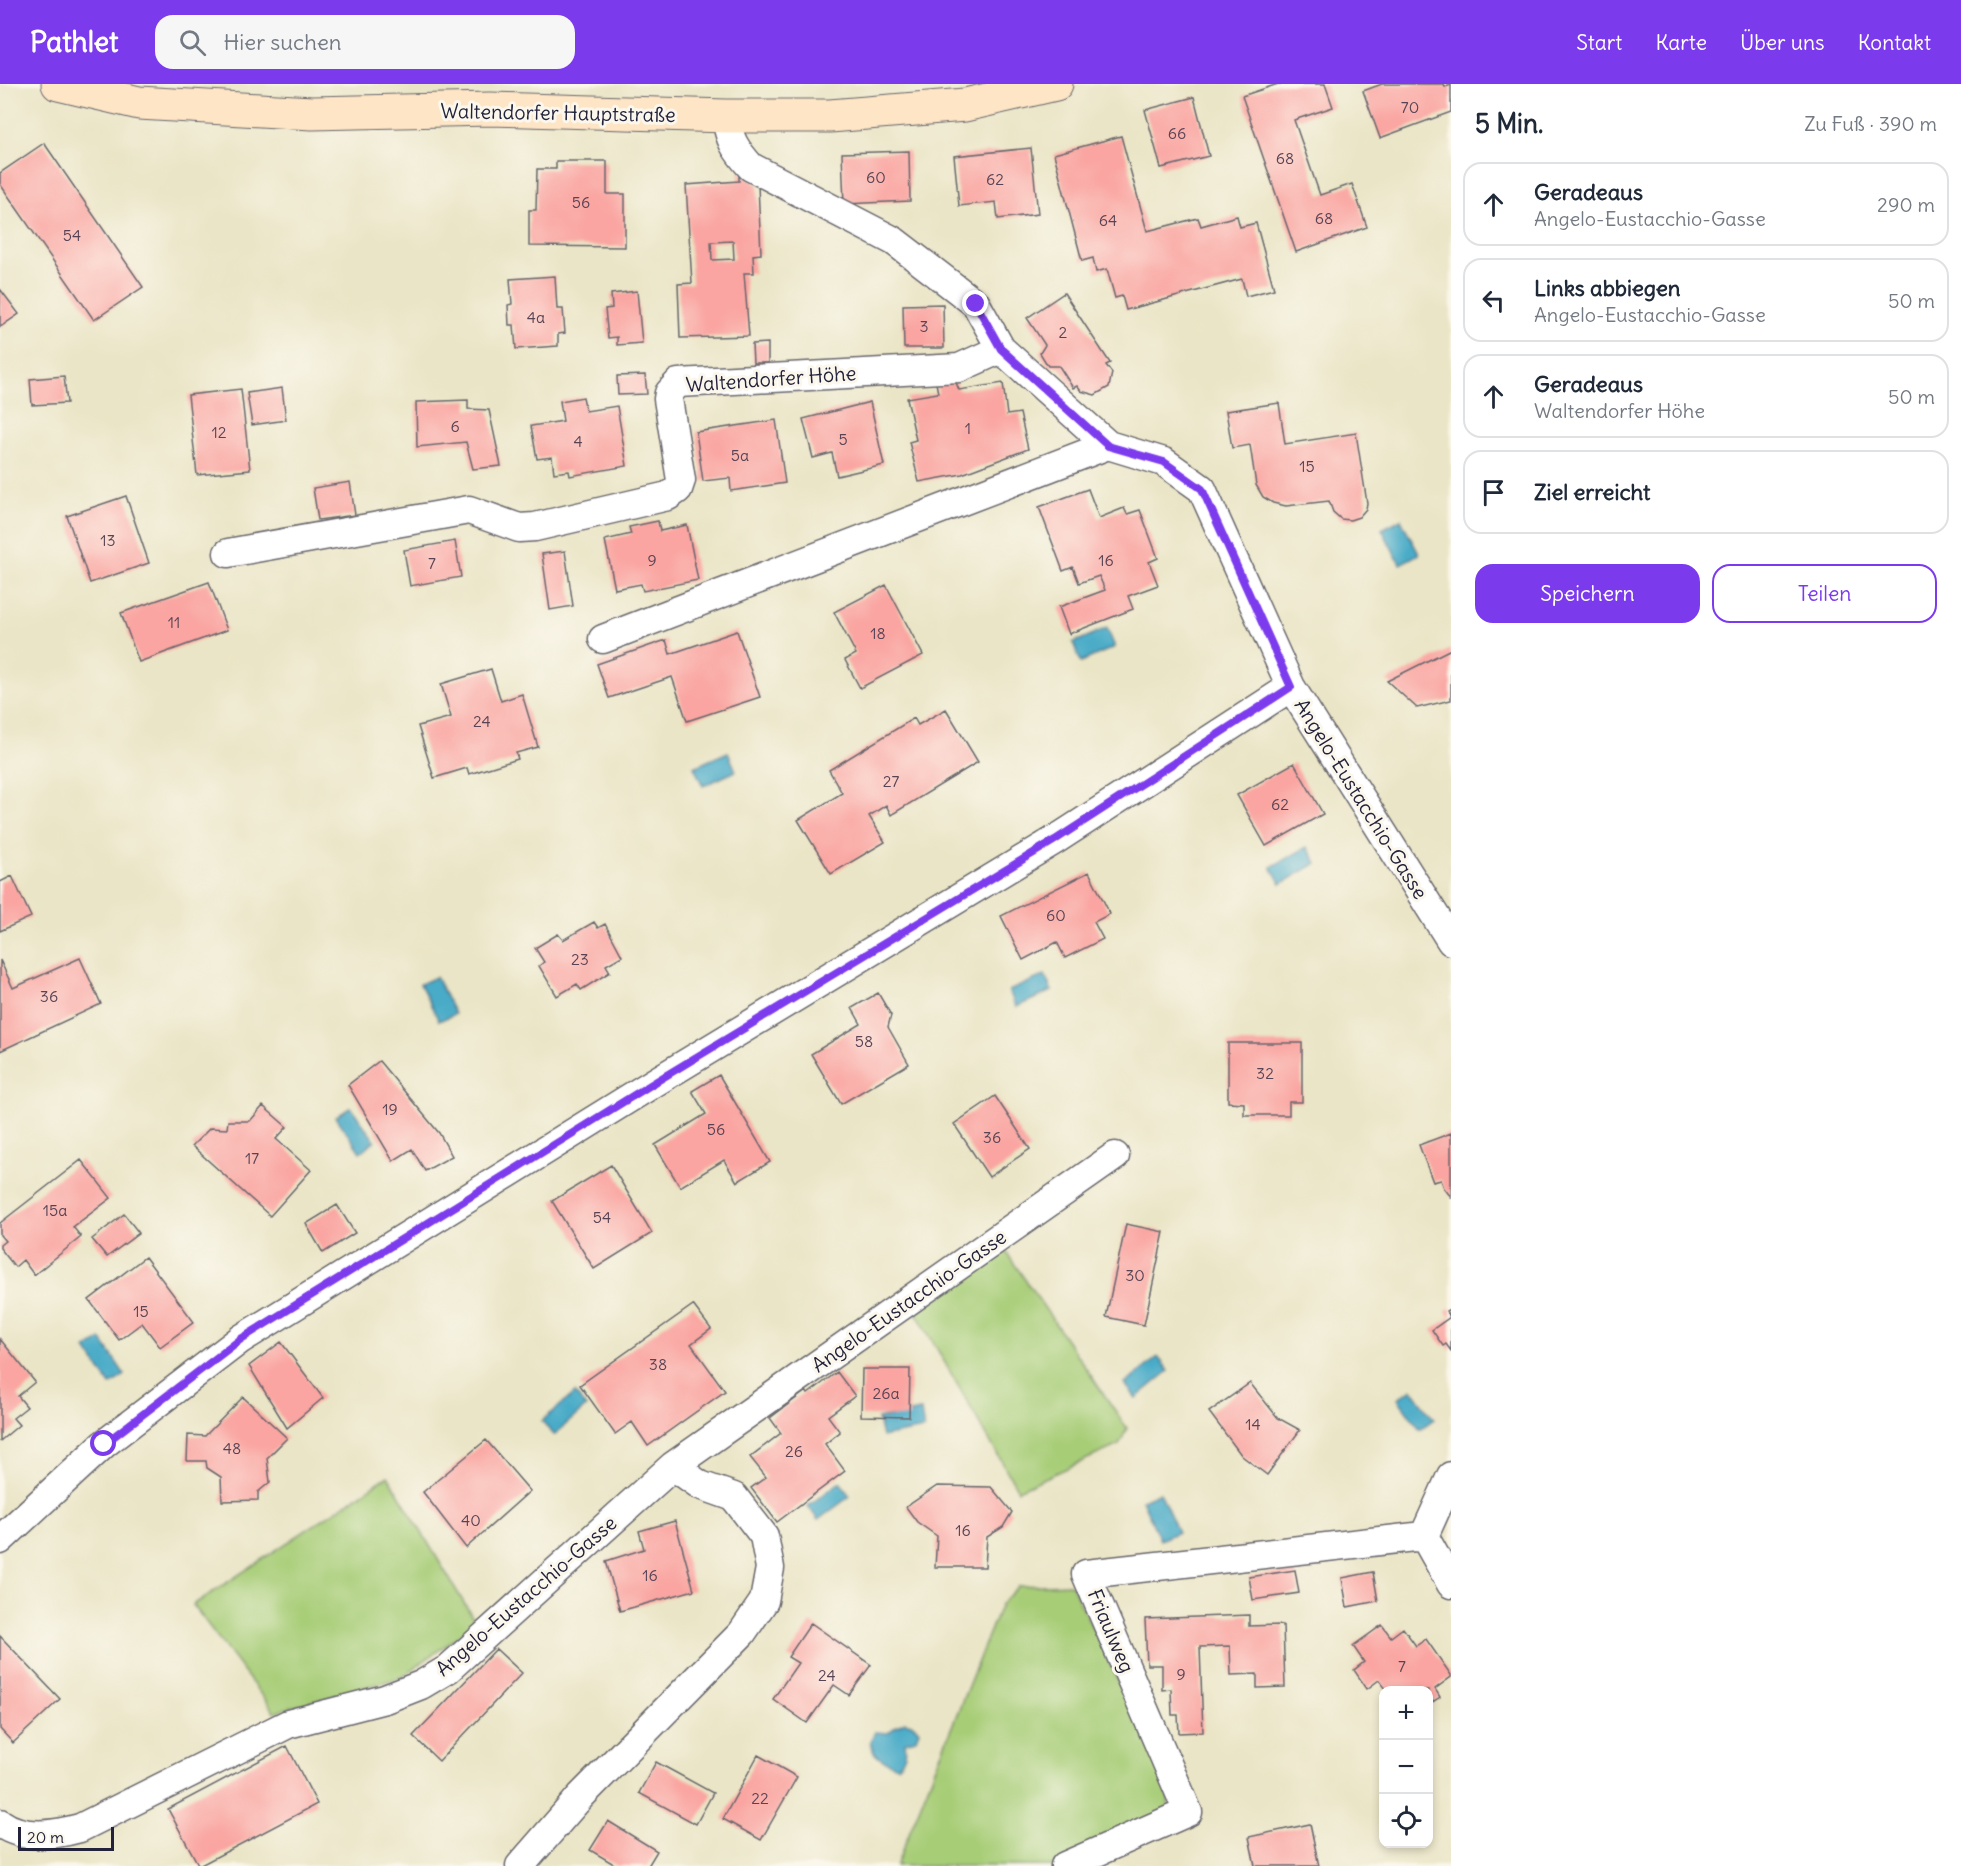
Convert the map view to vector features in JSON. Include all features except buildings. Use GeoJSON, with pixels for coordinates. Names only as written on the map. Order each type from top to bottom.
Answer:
{"type":"FeatureCollection","features":[{"type":"Feature","properties":{"kind":"main road","name":"Waltendorfer Hauptstraße"},"geometry":{"type":"LineString","coordinates":[[58,84],[138,103],[312,113],[490,109],[726,116],[830,116],[964,105],[1056,84]]}},
{"type":"Feature","properties":{"kind":"street"},"geometry":{"type":"LineString","coordinates":[[603,639],[1108,446],[1001,349],[976,304],[894,241],[751,167],[736,150],[728,134],[726,116]]}},
{"type":"Feature","properties":{"kind":"street","name":"Waltendorfer Höhe"},"geometry":{"type":"LineString","coordinates":[[228,553],[469,510],[519,528],[535,527],[668,496],[678,489],[681,480],[668,399],[669,393],[678,383],[959,368],[1001,349]]}},
{"type":"Feature","properties":{"kind":"street","name":"Angelo-Eustacchio-Gasse"},"geometry":{"type":"LineString","coordinates":[[1108,446],[1164,462],[1202,489],[1291,687],[1451,941]]}},
{"type":"Feature","properties":{"kind":"street","name":"Angelo-Eustacchio-Gasse"},"geometry":{"type":"LineString","coordinates":[[0,1540],[104,1444],[241,1339],[652,1084],[1055,840],[1291,687]]}},
{"type":"Feature","properties":{"kind":"street","name":"Angelo-Eustacchio-Gasse"},"geometry":{"type":"LineString","coordinates":[[0,1823],[30,1835],[65,1832],[80,1828],[288,1724],[384,1699],[421,1685],[448,1669],[673,1466],[1115,1156]]}},
{"type":"Feature","properties":{"kind":"street"},"geometry":{"type":"LineString","coordinates":[[520,1866],[581,1796],[742,1633],[764,1601],[770,1568],[764,1536],[734,1497],[700,1485],[673,1466]]}},
{"type":"Feature","properties":{"kind":"street"},"geometry":{"type":"LineString","coordinates":[[1451,1476],[1424,1536],[1451,1584]]}},
{"type":"Feature","properties":{"kind":"street","name":"Friaulweg"},"geometry":{"type":"LineString","coordinates":[[1065,1866],[1188,1812],[1086,1574],[1424,1536]]}},
{"type":"Feature","properties":{"kind":"green space"},"geometry":{"type":"Polygon","coordinates":[[[1002,1246],[1127,1428],[1119,1445],[1018,1490],[913,1307],[1002,1246]]]}},
{"type":"Feature","properties":{"kind":"green space"},"geometry":{"type":"Polygon","coordinates":[[[388,1476],[476,1623],[402,1677],[274,1712],[193,1605],[388,1476]]]}},
{"type":"Feature","properties":{"kind":"green space"},"geometry":{"type":"Polygon","coordinates":[[[1071,1584],[1170,1788],[1167,1812],[1060,1866],[896,1866],[1001,1604],[1019,1586],[1071,1584]]]}},
{"type":"Feature","properties":{"kind":"water"},"geometry":{"type":"Polygon","coordinates":[[[1401,519],[1419,554],[1400,564],[1382,529],[1401,519]]]}},
{"type":"Feature","properties":{"kind":"water"},"geometry":{"type":"Polygon","coordinates":[[[1107,628],[1115,647],[1081,662],[1073,643],[1107,628]]]}},
{"type":"Feature","properties":{"kind":"water"},"geometry":{"type":"Polygon","coordinates":[[[728,752],[736,771],[703,786],[694,767],[728,752]]]}},
{"type":"Feature","properties":{"kind":"water"},"geometry":{"type":"Polygon","coordinates":[[[1307,847],[1317,863],[1281,884],[1271,867],[1307,847]]]}},
{"type":"Feature","properties":{"kind":"water"},"geometry":{"type":"Polygon","coordinates":[[[1045,975],[1052,991],[1016,1007],[1009,991],[1045,975]]]}},
{"type":"Feature","properties":{"kind":"water"},"geometry":{"type":"Polygon","coordinates":[[[436,977],[455,1014],[439,1021],[420,984],[436,977]]]}},
{"type":"Feature","properties":{"kind":"water"},"geometry":{"type":"Polygon","coordinates":[[[351,1107],[375,1141],[360,1152],[336,1117],[351,1107]]]}},
{"type":"Feature","properties":{"kind":"water"},"geometry":{"type":"Polygon","coordinates":[[[101,1339],[125,1375],[110,1385],[86,1349],[101,1339]]]}},
{"type":"Feature","properties":{"kind":"water"},"geometry":{"type":"Polygon","coordinates":[[[1158,1357],[1169,1371],[1136,1398],[1125,1384],[1158,1357]]]}},
{"type":"Feature","properties":{"kind":"water"},"geometry":{"type":"Polygon","coordinates":[[[1412,1389],[1434,1419],[1420,1429],[1398,1399],[1412,1389]]]}},
{"type":"Feature","properties":{"kind":"water"},"geometry":{"type":"Polygon","coordinates":[[[575,1393],[586,1407],[554,1435],[542,1421],[575,1393]]]}},
{"type":"Feature","properties":{"kind":"water"},"geometry":{"type":"Polygon","coordinates":[[[921,1411],[924,1429],[882,1437],[878,1419],[921,1411]]]}},
{"type":"Feature","properties":{"kind":"water"},"geometry":{"type":"Polygon","coordinates":[[[840,1482],[850,1496],[818,1520],[808,1506],[840,1482]]]}},
{"type":"Feature","properties":{"kind":"water"},"geometry":{"type":"Polygon","coordinates":[[[1160,1492],[1178,1532],[1160,1540],[1142,1500],[1160,1492]]]}},
{"type":"Feature","properties":{"kind":"water"},"geometry":{"type":"Polygon","coordinates":[[[905,1722],[914,1725],[919,1731],[916,1739],[905,1742],[905,1756],[897,1766],[879,1758],[870,1742],[875,1732],[888,1733],[905,1722]]]}},
{"type":"Feature","properties":{"kind":"route"},"geometry":{"type":"LineString","coordinates":[[104,1444],[241,1339],[652,1084],[1055,840],[1291,687],[1202,489],[1164,462],[1108,446],[1001,349],[976,304]]}}]}
